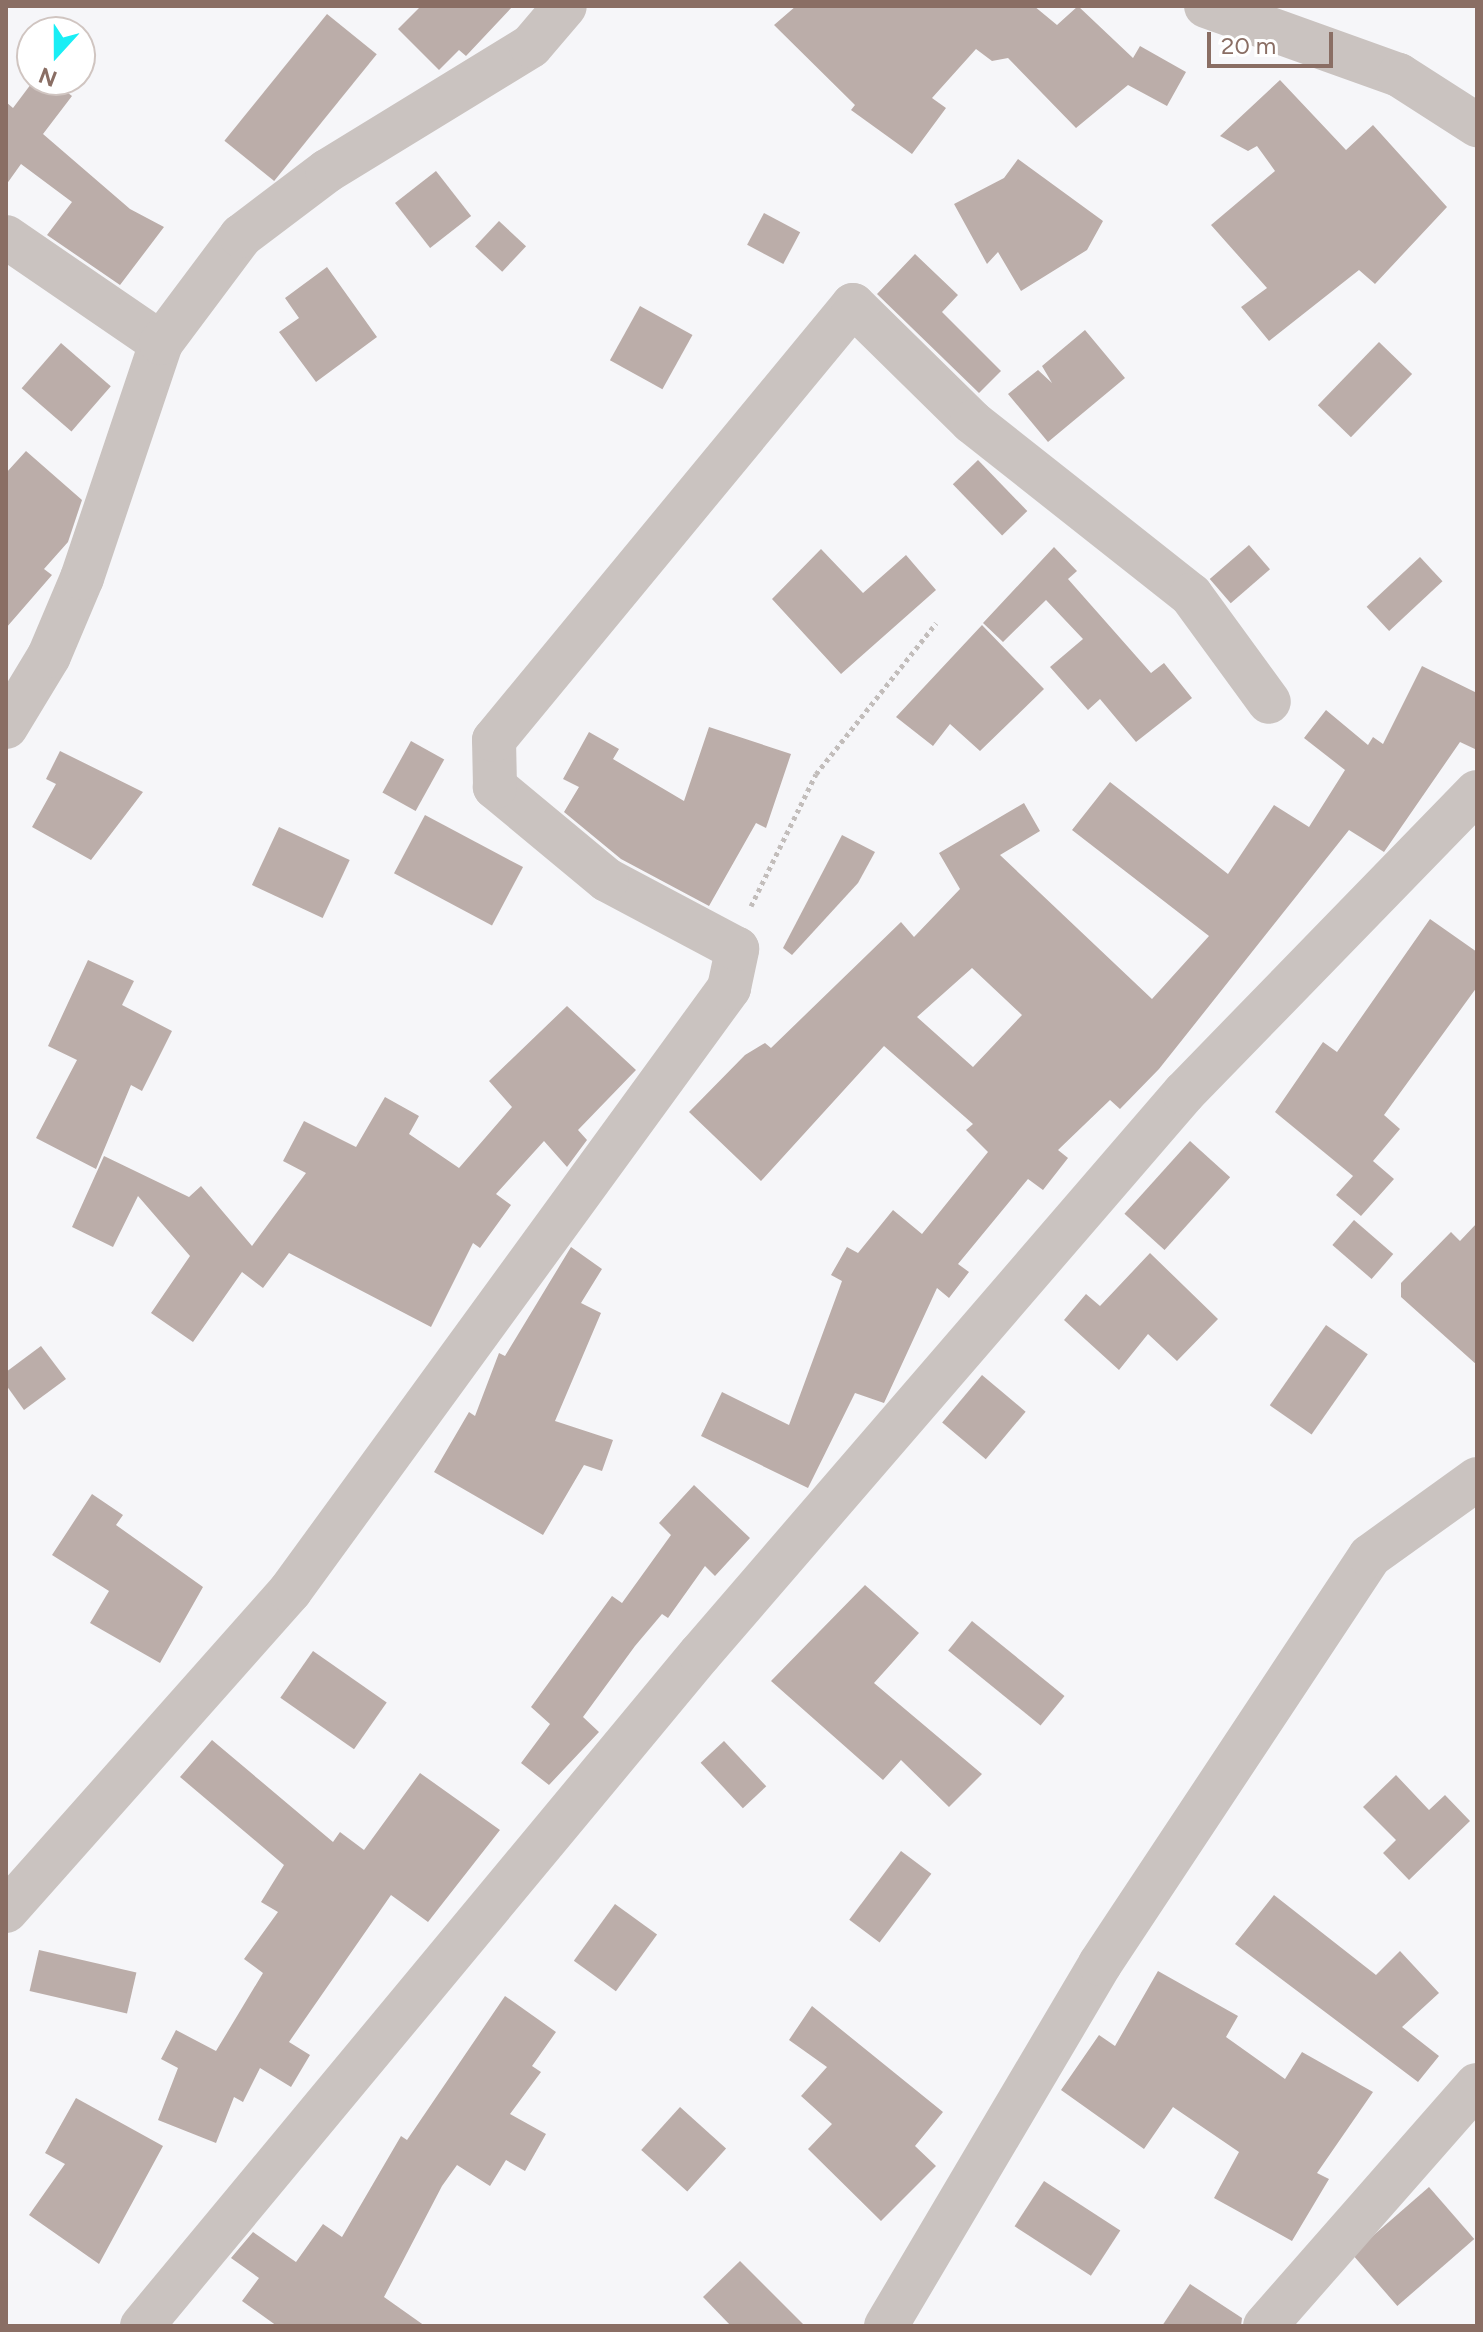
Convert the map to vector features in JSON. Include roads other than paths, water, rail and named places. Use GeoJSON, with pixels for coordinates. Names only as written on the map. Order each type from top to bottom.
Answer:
{"type":"FeatureCollection","features":[{"type":"Feature","properties":{"kind":"street"},"geometry":{"type":"LineString","coordinates":[[6,727],[49,656],[82,578],[161,343],[241,236],[327,171],[531,46],[565,6]]}},
{"type":"Feature","properties":{"kind":"street"},"geometry":{"type":"LineString","coordinates":[[1206,6],[1399,75],[1477,125]]}},
{"type":"Feature","properties":{"kind":"street"},"geometry":{"type":"LineString","coordinates":[[6,237],[161,343]]}},
{"type":"Feature","properties":{"kind":"street"},"geometry":{"type":"LineString","coordinates":[[6,1911],[299,1579],[729,988],[737,949],[607,880],[495,787],[494,740],[853,305],[972,422],[1191,595],[1269,702]]}},
{"type":"Feature","properties":{"kind":"street"},"geometry":{"type":"LineString","coordinates":[[142,2326],[700,1654],[1184,1093],[1477,792]]}},
{"type":"Feature","properties":{"kind":"street"},"geometry":{"type":"LineString","coordinates":[[886,2326],[1100,1964],[1370,1556],[1477,1479]]}},
{"type":"Feature","properties":{"kind":"street"},"geometry":{"type":"LineString","coordinates":[[1265,2326],[1477,2085]]}}]}
